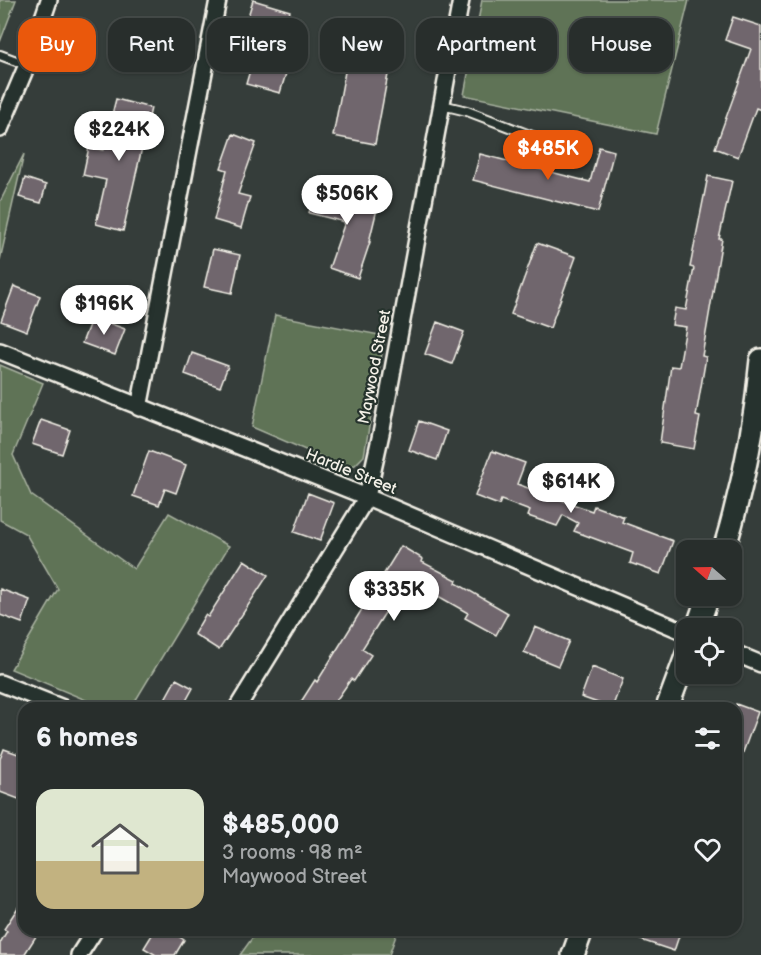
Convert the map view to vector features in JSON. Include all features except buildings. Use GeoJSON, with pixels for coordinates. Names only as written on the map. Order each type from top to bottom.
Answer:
{"type":"FeatureCollection","features":[{"type":"Feature","properties":{"kind":"main road"},"geometry":{"type":"LineString","coordinates":[[727,540],[756,418],[761,360]]}},
{"type":"Feature","properties":{"kind":"main road"},"geometry":{"type":"LineString","coordinates":[[669,702],[676,684]]}},
{"type":"Feature","properties":{"kind":"main road"},"geometry":{"type":"LineString","coordinates":[[573,955],[580,936]]}},
{"type":"Feature","properties":{"kind":"street"},"geometry":{"type":"LineString","coordinates":[[44,18],[50,0]]}},
{"type":"Feature","properties":{"kind":"street"},"geometry":{"type":"LineString","coordinates":[[139,408],[218,0]]}},
{"type":"Feature","properties":{"kind":"street","name":"Maywood Street"},"geometry":{"type":"LineString","coordinates":[[241,702],[367,497],[382,429],[461,0]]}},
{"type":"Feature","properties":{"kind":"street"},"geometry":{"type":"LineString","coordinates":[[0,129],[24,72]]}},
{"type":"Feature","properties":{"kind":"street","name":"Hardie Street"},"geometry":{"type":"LineString","coordinates":[[0,351],[367,497],[676,628]]}},
{"type":"Feature","properties":{"kind":"street"},"geometry":{"type":"LineString","coordinates":[[742,656],[761,664]]}},
{"type":"Feature","properties":{"kind":"street"},"geometry":{"type":"LineString","coordinates":[[0,682],[48,702]]}},
{"type":"Feature","properties":{"kind":"street"},"geometry":{"type":"LineString","coordinates":[[79,955],[91,936]]}},
{"type":"Feature","properties":{"kind":"lane"},"geometry":{"type":"LineString","coordinates":[[0,55],[18,62]]}},
{"type":"Feature","properties":{"kind":"lane"},"geometry":{"type":"LineString","coordinates":[[442,105],[467,111],[577,153]]}},
{"type":"Feature","properties":{"kind":"green space"},"geometry":{"type":"Polygon","coordinates":[[[0,0],[16,0],[0,42],[0,0]]]}},
{"type":"Feature","properties":{"kind":"green space"},"geometry":{"type":"Polygon","coordinates":[[[482,0],[689,0],[673,65],[673,18],[569,18],[569,72],[671,72],[656,134],[464,95],[468,72],[557,72],[557,18],[479,18],[482,0]]]}},
{"type":"Feature","properties":{"kind":"green space"},"geometry":{"type":"Polygon","coordinates":[[[24,154],[0,260],[0,202],[24,154]]]}},
{"type":"Feature","properties":{"kind":"green space"},"geometry":{"type":"Polygon","coordinates":[[[275,315],[385,336],[364,456],[355,465],[345,467],[252,427],[275,315]]]}},
{"type":"Feature","properties":{"kind":"green space"},"geometry":{"type":"Polygon","coordinates":[[[0,365],[43,383],[13,455],[31,495],[134,569],[169,513],[229,546],[135,702],[91,702],[11,669],[58,589],[26,534],[0,520],[0,365]]]}},
{"type":"Feature","properties":{"kind":"green space"},"geometry":{"type":"Polygon","coordinates":[[[254,936],[396,936],[389,955],[240,955],[254,936]]]}}]}
